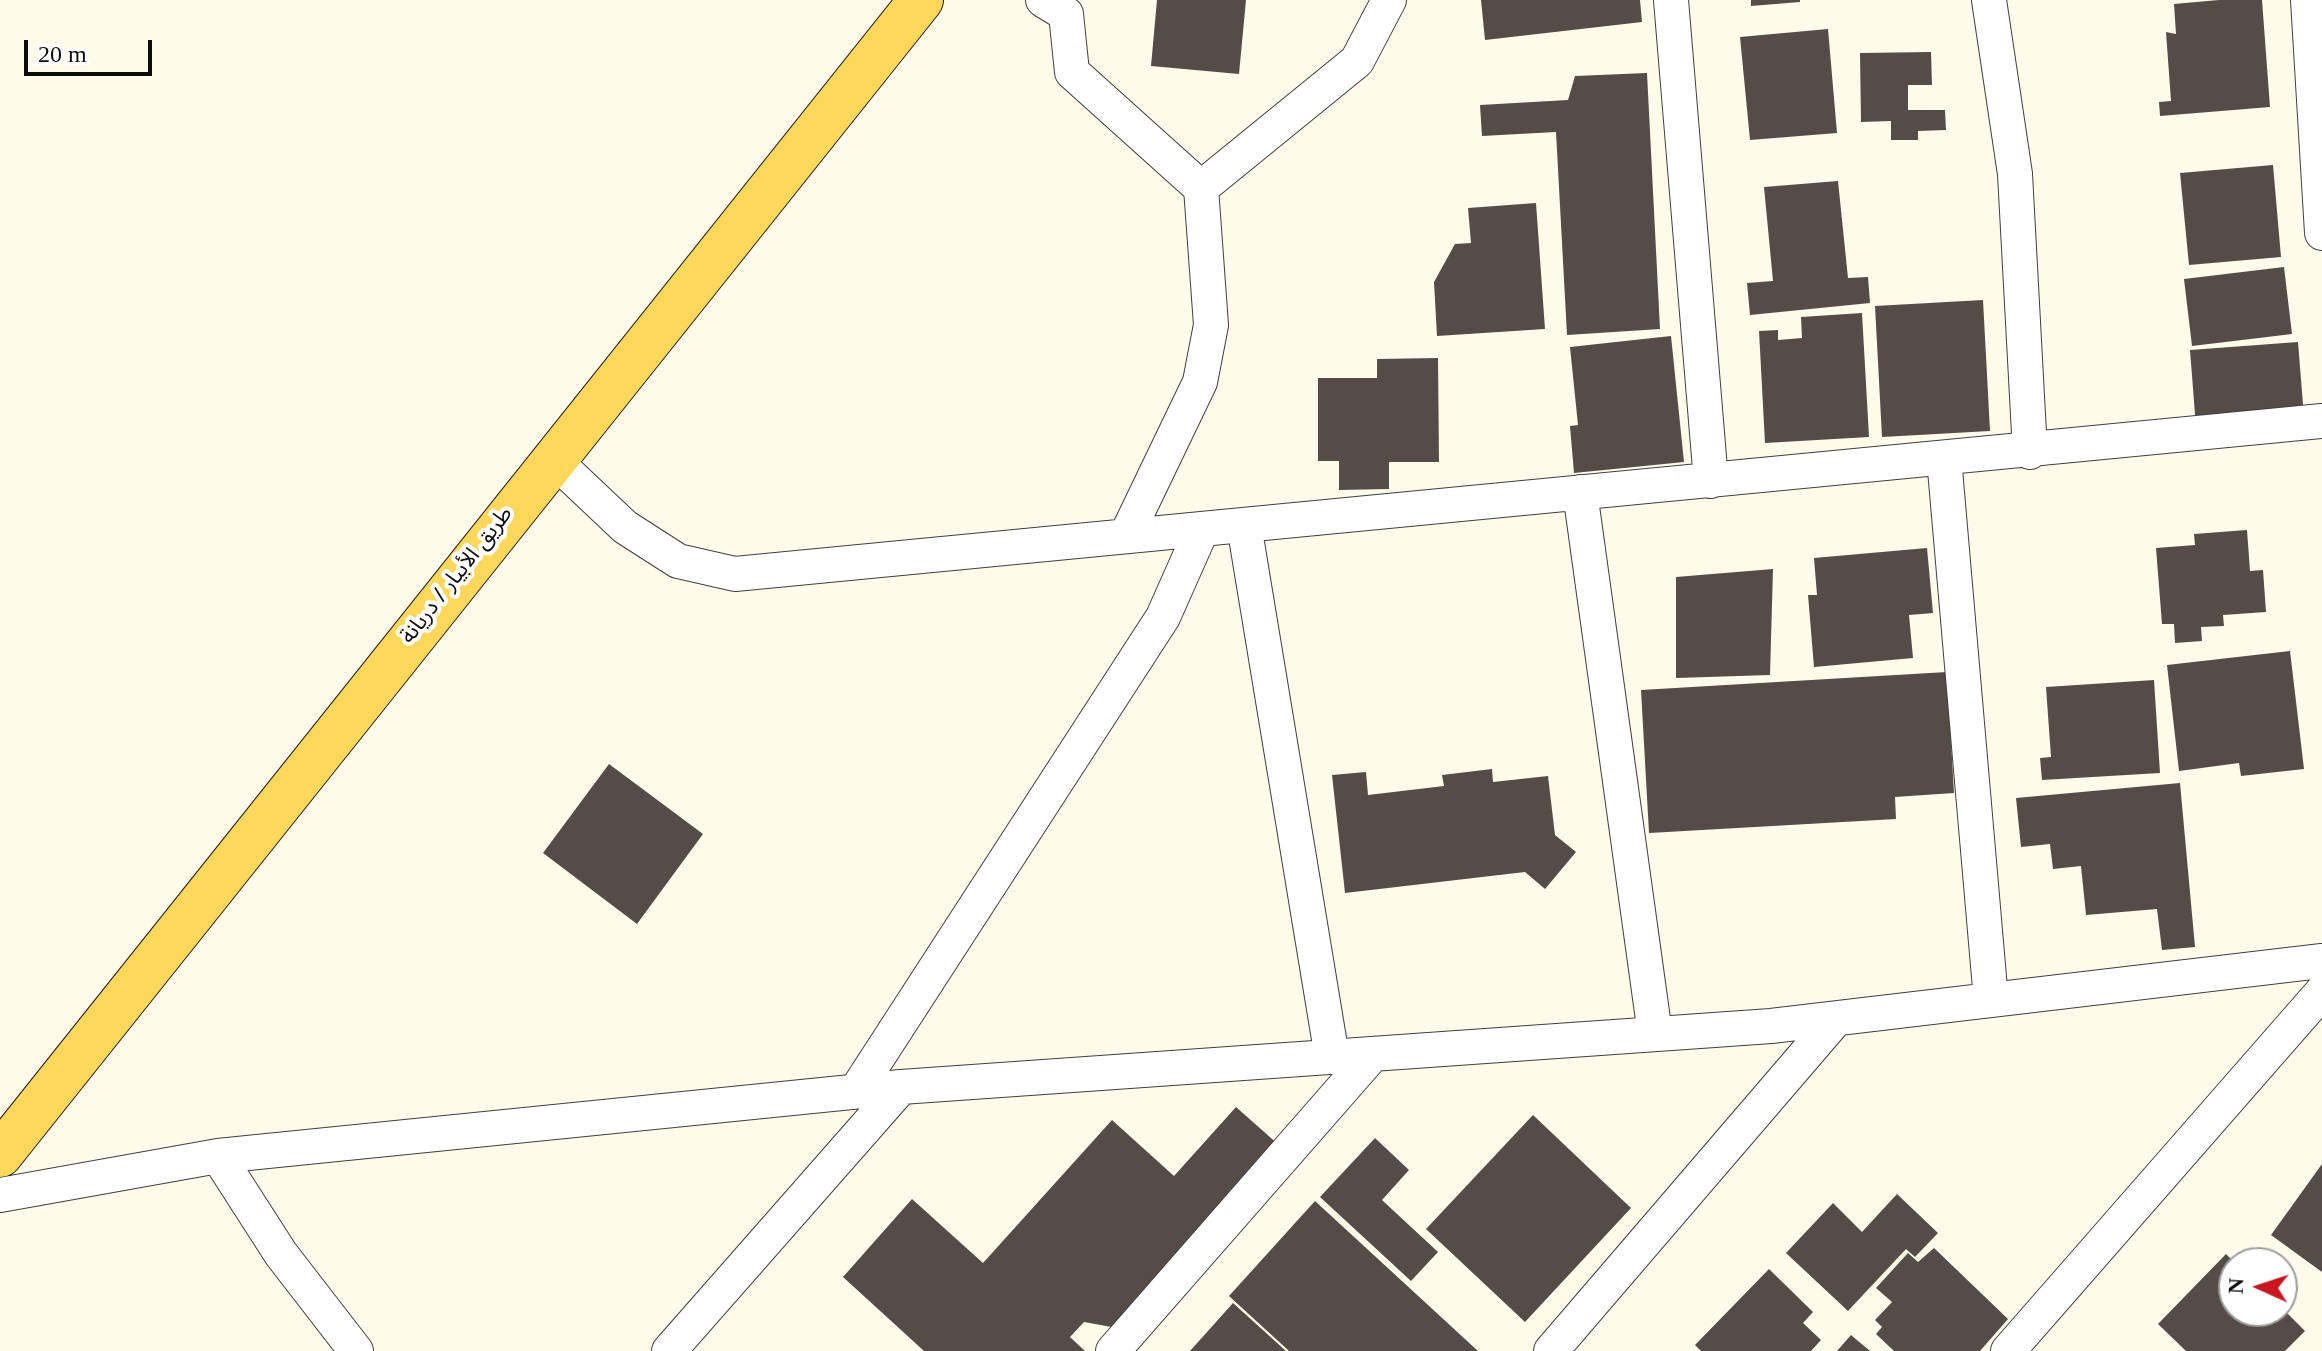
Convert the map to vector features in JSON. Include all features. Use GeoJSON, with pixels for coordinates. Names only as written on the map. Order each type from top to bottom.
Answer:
{"type":"FeatureCollection","features":[{"type":"Feature","properties":{"kind":"main road","name":"طريق الأبيار / دريانة"},"geometry":{"type":"LineString","coordinates":[[0,1155],[921,0]]}},
{"type":"Feature","properties":{"kind":"street"},"geometry":{"type":"LineString","coordinates":[[1043,0],[1066,14],[1072,72],[1201,188],[1211,325],[1200,382],[1126,536]]}},
{"type":"Feature","properties":{"kind":"street"},"geometry":{"type":"LineString","coordinates":[[1201,188],[1357,61],[1389,0]]}},
{"type":"Feature","properties":{"kind":"street"},"geometry":{"type":"LineString","coordinates":[[1671,0],[1711,481]]}},
{"type":"Feature","properties":{"kind":"street"},"geometry":{"type":"LineString","coordinates":[[1989,0],[2015,174],[2030,452]]}},
{"type":"Feature","properties":{"kind":"street"},"geometry":{"type":"LineString","coordinates":[[2308,0],[2322,233]]}},
{"type":"Feature","properties":{"kind":"street"},"geometry":{"type":"LineString","coordinates":[[553,459],[625,527],[678,561],[735,574],[2030,452],[2322,421]]}},
{"type":"Feature","properties":{"kind":"street"},"geometry":{"type":"LineString","coordinates":[[1944,458],[1991,1000]]}},
{"type":"Feature","properties":{"kind":"street"},"geometry":{"type":"LineString","coordinates":[[1580,492],[1655,1034]]}},
{"type":"Feature","properties":{"kind":"street"},"geometry":{"type":"LineString","coordinates":[[1244,525],[1332,1057]]}},
{"type":"Feature","properties":{"kind":"street"},"geometry":{"type":"LineString","coordinates":[[856,1091],[1163,617],[1202,529]]}},
{"type":"Feature","properties":{"kind":"street"},"geometry":{"type":"LineString","coordinates":[[0,1195],[218,1156],[856,1091],[1836,1019],[2322,961]]}},
{"type":"Feature","properties":{"kind":"street"},"geometry":{"type":"LineString","coordinates":[[2008,1351],[2322,992]]}},
{"type":"Feature","properties":{"kind":"street"},"geometry":{"type":"LineString","coordinates":[[1551,1351],[1836,1019]]}},
{"type":"Feature","properties":{"kind":"street"},"geometry":{"type":"LineString","coordinates":[[1113,1351],[1373,1054]]}},
{"type":"Feature","properties":{"kind":"street"},"geometry":{"type":"LineString","coordinates":[[669,1351],[901,1087]]}},
{"type":"Feature","properties":{"kind":"street"},"geometry":{"type":"LineString","coordinates":[[218,1156],[281,1254],[356,1351]]}},
{"type":"Feature","properties":{"kind":"building"},"geometry":{"type":"Polygon","coordinates":[[[1157,0],[1246,0],[1239,74],[1151,66],[1157,0]]]}},
{"type":"Feature","properties":{"kind":"building"},"geometry":{"type":"Polygon","coordinates":[[[1481,0],[1640,0],[1642,22],[1485,40],[1481,0]]]}},
{"type":"Feature","properties":{"kind":"building"},"geometry":{"type":"Polygon","coordinates":[[[1751,0],[1800,0],[1800,2],[1751,6],[1751,0]]]}},
{"type":"Feature","properties":{"kind":"building"},"geometry":{"type":"Polygon","coordinates":[[[2262,0],[2270,107],[2160,116],[2159,102],[2171,101],[2166,32],[2176,34],[2174,4],[2262,0]]]}},
{"type":"Feature","properties":{"kind":"building"},"geometry":{"type":"Polygon","coordinates":[[[1828,29],[1837,133],[1750,140],[1740,37],[1828,29]]]}},
{"type":"Feature","properties":{"kind":"building"},"geometry":{"type":"Polygon","coordinates":[[[1931,52],[1932,85],[1908,85],[1908,110],[1945,110],[1946,130],[1918,131],[1918,140],[1891,140],[1891,121],[1861,122],[1860,53],[1931,52]]]}},
{"type":"Feature","properties":{"kind":"building"},"geometry":{"type":"Polygon","coordinates":[[[1647,73],[1660,329],[1567,335],[1556,132],[1482,136],[1480,105],[1568,100],[1575,76],[1647,73]]]}},
{"type":"Feature","properties":{"kind":"building"},"geometry":{"type":"Polygon","coordinates":[[[2273,165],[2281,257],[2189,265],[2180,173],[2273,165]]]}},
{"type":"Feature","properties":{"kind":"building"},"geometry":{"type":"Polygon","coordinates":[[[1838,181],[1848,278],[1868,277],[1870,303],[1750,315],[1747,283],[1773,281],[1764,187],[1838,181]]]}},
{"type":"Feature","properties":{"kind":"building"},"geometry":{"type":"Polygon","coordinates":[[[1536,203],[1545,329],[1437,336],[1434,282],[1455,244],[1471,243],[1468,208],[1536,203]]]}},
{"type":"Feature","properties":{"kind":"building"},"geometry":{"type":"Polygon","coordinates":[[[2284,267],[2292,334],[2192,346],[2184,279],[2284,267]]]}},
{"type":"Feature","properties":{"kind":"building"},"geometry":{"type":"Polygon","coordinates":[[[1983,300],[1990,431],[1882,437],[1875,306],[1983,300]]]}},
{"type":"Feature","properties":{"kind":"building"},"geometry":{"type":"Polygon","coordinates":[[[1862,313],[1869,437],[1765,443],[1759,331],[1778,330],[1778,340],[1802,338],[1801,317],[1862,313]]]}},
{"type":"Feature","properties":{"kind":"building"},"geometry":{"type":"Polygon","coordinates":[[[1671,336],[1684,462],[1574,473],[1570,426],[1578,425],[1570,347],[1671,336]]]}},
{"type":"Feature","properties":{"kind":"building"},"geometry":{"type":"Polygon","coordinates":[[[2298,342],[2304,417],[2196,427],[2190,350],[2298,342]]]}},
{"type":"Feature","properties":{"kind":"building"},"geometry":{"type":"Polygon","coordinates":[[[1438,358],[1439,462],[1389,462],[1389,489],[1339,490],[1339,461],[1318,461],[1318,378],[1377,378],[1377,359],[1438,358]]]}},
{"type":"Feature","properties":{"kind":"building"},"geometry":{"type":"Polygon","coordinates":[[[2247,530],[2250,571],[2263,570],[2266,612],[2223,615],[2224,626],[2201,627],[2202,641],[2175,643],[2174,624],[2162,624],[2156,548],[2195,545],[2194,534],[2247,530]]]}},
{"type":"Feature","properties":{"kind":"building"},"geometry":{"type":"Polygon","coordinates":[[[1927,548],[1933,613],[1909,615],[1913,658],[1814,667],[1808,595],[1817,595],[1814,558],[1927,548]]]}},
{"type":"Feature","properties":{"kind":"building"},"geometry":{"type":"Polygon","coordinates":[[[1773,569],[1770,675],[1676,678],[1676,577],[1773,569]]]}},
{"type":"Feature","properties":{"kind":"building"},"geometry":{"type":"Polygon","coordinates":[[[2290,651],[2304,769],[2241,776],[2239,763],[2179,771],[2167,665],[2290,651]]]}},
{"type":"Feature","properties":{"kind":"building"},"geometry":{"type":"Polygon","coordinates":[[[1947,672],[1954,793],[1895,797],[1896,819],[1649,833],[1641,690],[1947,672]]]}},
{"type":"Feature","properties":{"kind":"building"},"geometry":{"type":"Polygon","coordinates":[[[2154,680],[2160,773],[2042,780],[2040,758],[2051,757],[2046,687],[2154,680]]]}},
{"type":"Feature","properties":{"kind":"building"},"geometry":{"type":"Polygon","coordinates":[[[609,764],[703,834],[637,924],[543,853],[609,764]]]}},
{"type":"Feature","properties":{"kind":"building"},"geometry":{"type":"Polygon","coordinates":[[[1492,769],[1493,782],[1548,776],[1555,835],[1576,852],[1545,889],[1525,872],[1345,893],[1332,775],[1366,772],[1368,795],[1444,786],[1442,775],[1492,769]]]}},
{"type":"Feature","properties":{"kind":"building"},"geometry":{"type":"Polygon","coordinates":[[[2180,783],[2195,947],[2162,950],[2157,909],[2086,915],[2081,866],[2053,869],[2050,844],[2021,847],[2016,798],[2180,783]]]}},
{"type":"Feature","properties":{"kind":"building"},"geometry":{"type":"Polygon","coordinates":[[[1236,1107],[1280,1146],[1117,1328],[1084,1322],[1070,1337],[1085,1351],[924,1351],[843,1277],[912,1199],[983,1263],[1112,1120],[1174,1176],[1236,1107]]]}},
{"type":"Feature","properties":{"kind":"building"},"geometry":{"type":"Polygon","coordinates":[[[1533,1115],[1631,1208],[1525,1322],[1426,1229],[1533,1115]]]}},
{"type":"Feature","properties":{"kind":"building"},"geometry":{"type":"Polygon","coordinates":[[[1375,1138],[1409,1170],[1382,1200],[1438,1252],[1411,1281],[1320,1197],[1375,1138]]]}},
{"type":"Feature","properties":{"kind":"building"},"geometry":{"type":"Polygon","coordinates":[[[2322,1164],[2322,1272],[2298,1255],[2298,1247],[2288,1247],[2271,1235],[2322,1164]]]}},
{"type":"Feature","properties":{"kind":"building"},"geometry":{"type":"Polygon","coordinates":[[[1897,1194],[1938,1233],[1915,1257],[1906,1249],[1848,1311],[1786,1253],[1833,1203],[1862,1232],[1897,1194]]]}},
{"type":"Feature","properties":{"kind":"building"},"geometry":{"type":"Polygon","coordinates":[[[1315,1201],[1478,1351],[1289,1351],[1229,1296],[1315,1201]]]}},
{"type":"Feature","properties":{"kind":"building"},"geometry":{"type":"Polygon","coordinates":[[[1934,1248],[2008,1319],[1980,1351],[1894,1351],[1876,1334],[1882,1327],[1875,1320],[1892,1302],[1876,1288],[1908,1253],[1918,1262],[1934,1248]]]}},
{"type":"Feature","properties":{"kind":"building"},"geometry":{"type":"Polygon","coordinates":[[[2218,1262],[2218,1327],[2298,1327],[2298,1324],[2305,1331],[2285,1351],[2186,1351],[2158,1324],[2218,1262]]]}},
{"type":"Feature","properties":{"kind":"building"},"geometry":{"type":"Polygon","coordinates":[[[1769,1269],[1813,1312],[1803,1323],[1821,1340],[1811,1351],[1701,1351],[1695,1345],[1769,1269]]]}},
{"type":"Feature","properties":{"kind":"building"},"geometry":{"type":"Polygon","coordinates":[[[1233,1303],[1286,1351],[1190,1351],[1233,1303]]]}},
{"type":"Feature","properties":{"kind":"building"},"geometry":{"type":"Polygon","coordinates":[[[1851,1335],[1870,1351],[1837,1351],[1851,1335]]]}}]}
